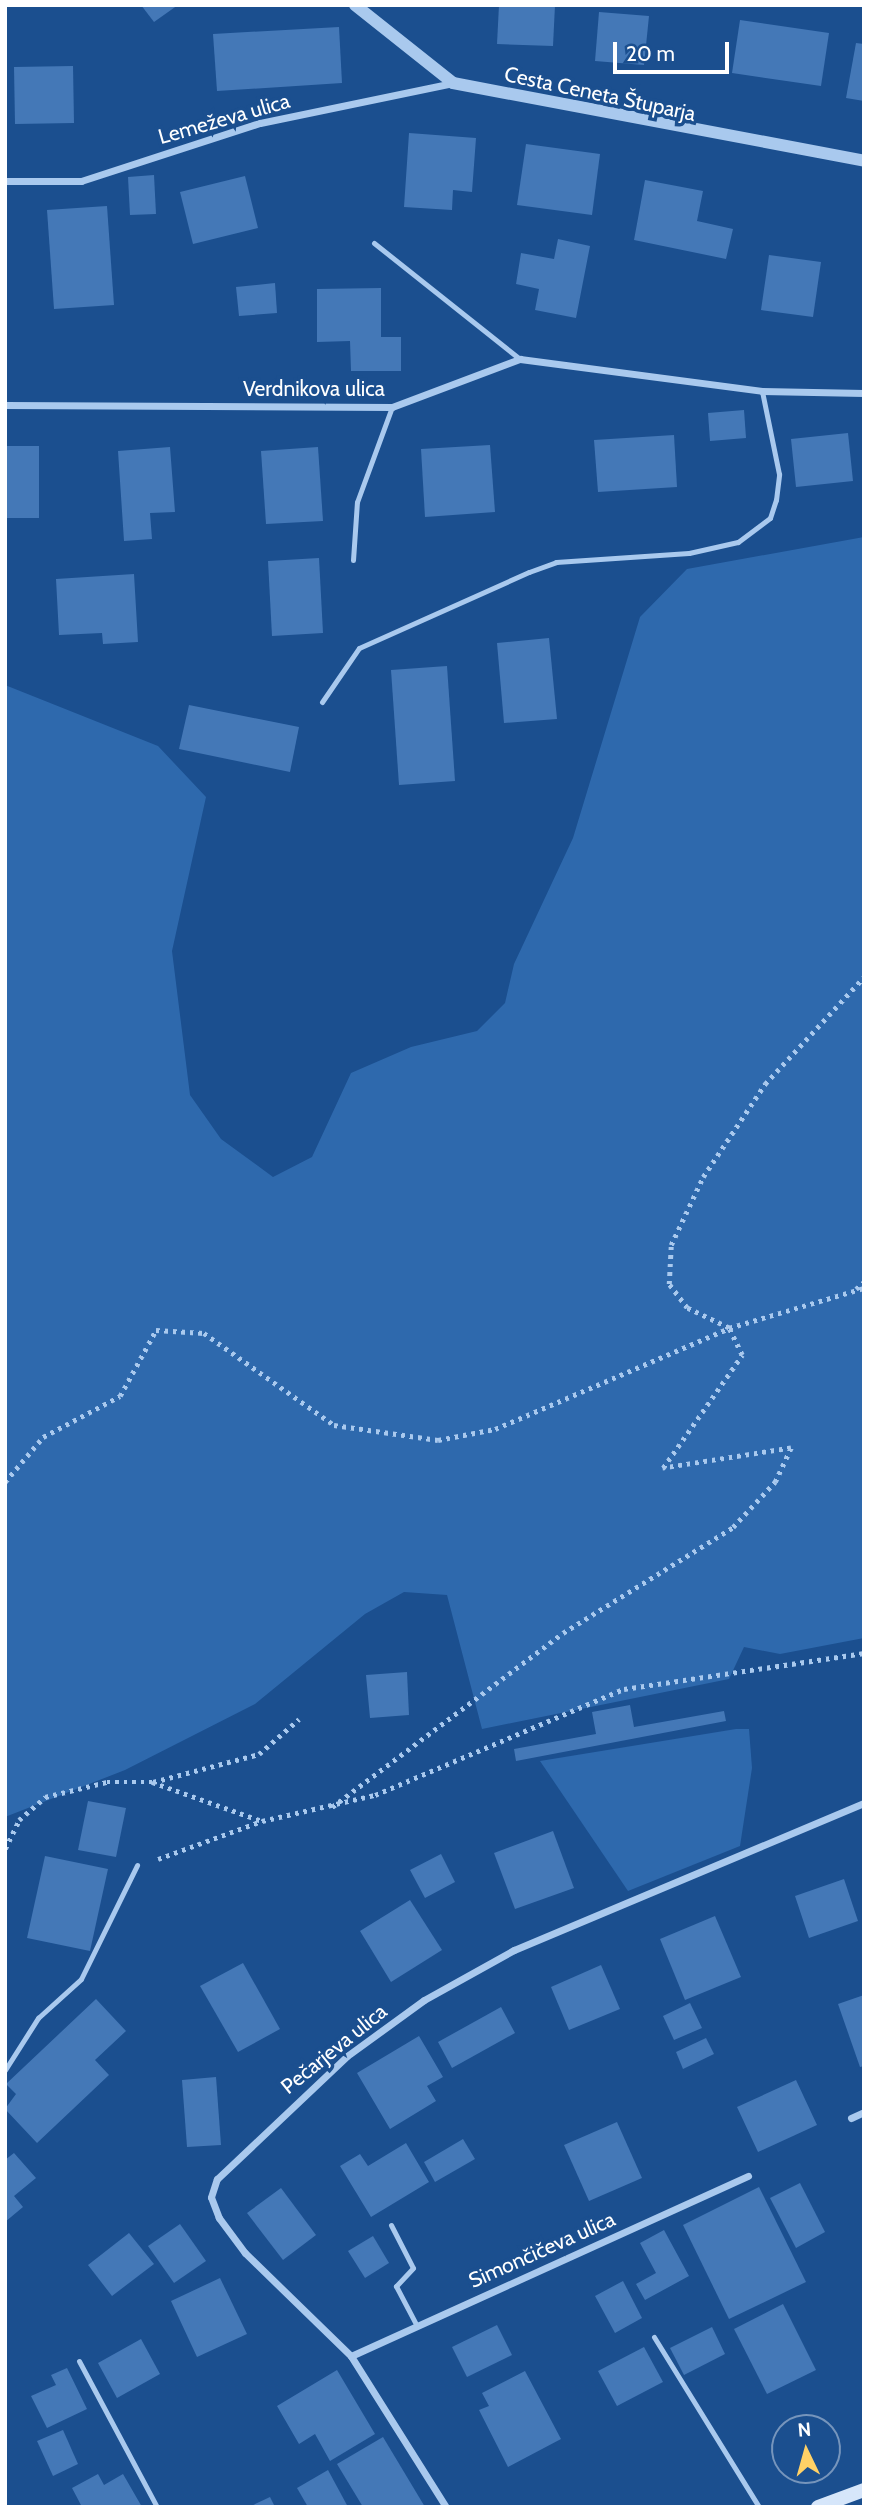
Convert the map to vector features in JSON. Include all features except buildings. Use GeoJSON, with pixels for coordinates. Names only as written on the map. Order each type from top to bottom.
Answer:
{"type":"FeatureCollection","features":[{"type":"Feature","properties":{"kind":"main road"},"geometry":{"type":"LineString","coordinates":[[818,2507],[864,2490]]}},
{"type":"Feature","properties":{"kind":"street","name":"Cesta Ceneta Štuparja"},"geometry":{"type":"LineString","coordinates":[[355,5],[453,83],[864,161]]}},
{"type":"Feature","properties":{"kind":"street","name":"Lemeževa ulica"},"geometry":{"type":"LineString","coordinates":[[5,181],[81,181],[260,123],[453,83]]}},
{"type":"Feature","properties":{"kind":"street","name":"Verdnikova ulica"},"geometry":{"type":"LineString","coordinates":[[5,405],[392,407],[520,359],[762,391],[864,393]]}},
{"type":"Feature","properties":{"kind":"street","name":"Pečarjeva ulica"},"geometry":{"type":"LineString","coordinates":[[446,2507],[351,2356],[245,2253],[219,2218],[211,2197],[218,2179],[243,2150],[347,2056],[447,1987],[614,1905],[864,1803]]}},
{"type":"Feature","properties":{"kind":"street"},"geometry":{"type":"LineString","coordinates":[[851,2118],[864,2112]]}},
{"type":"Feature","properties":{"kind":"street","name":"Simončičeva ulica"},"geometry":{"type":"LineString","coordinates":[[351,2356],[747,2176]]}},
{"type":"Feature","properties":{"kind":"lane"},"geometry":{"type":"LineString","coordinates":[[374,243],[520,359]]}},
{"type":"Feature","properties":{"kind":"lane"},"geometry":{"type":"LineString","coordinates":[[322,702],[359,648],[529,572],[556,562],[689,553],[738,542],[770,518],[776,500],[779,474],[762,391]]}},
{"type":"Feature","properties":{"kind":"lane"},"geometry":{"type":"LineString","coordinates":[[352,560],[357,502],[392,407]]}},
{"type":"Feature","properties":{"kind":"lane"},"geometry":{"type":"LineString","coordinates":[[5,2070],[38,2018],[81,1979],[137,1865]]}},
{"type":"Feature","properties":{"kind":"lane"},"geometry":{"type":"LineString","coordinates":[[391,2225],[413,2268],[396,2286],[417,2326]]}},
{"type":"Feature","properties":{"kind":"lane"},"geometry":{"type":"LineString","coordinates":[[654,2337],[759,2507]]}},
{"type":"Feature","properties":{"kind":"lane"},"geometry":{"type":"LineString","coordinates":[[79,2361],[157,2507]]}},
{"type":"Feature","properties":{"kind":"path"},"geometry":{"type":"LineString","coordinates":[[331,1807],[563,1633],[733,1527],[775,1482],[791,1448],[663,1468],[742,1355],[729,1328],[687,1308],[669,1284],[671,1245],[703,1177],[765,1084],[864,976]]}},
{"type":"Feature","properties":{"kind":"path"},"geometry":{"type":"LineString","coordinates":[[856,1290],[864,1282]]}},
{"type":"Feature","properties":{"kind":"path"},"geometry":{"type":"LineString","coordinates":[[5,1482],[43,1437],[120,1396],[156,1330],[204,1332],[334,1425],[438,1440],[495,1429],[729,1328],[864,1288]]}},
{"type":"Feature","properties":{"kind":"path"},"geometry":{"type":"LineString","coordinates":[[137,1865],[262,1821],[331,1807],[443,1769],[624,1689],[864,1653]]}},
{"type":"Feature","properties":{"kind":"path"},"geometry":{"type":"LineString","coordinates":[[5,1849],[19,1820],[46,1797],[72,1786],[152,1782],[259,1754],[299,1719]]}},
{"type":"Feature","properties":{"kind":"path"},"geometry":{"type":"LineString","coordinates":[[152,1782],[262,1821]]}},
{"type":"Feature","properties":{"kind":"shaded area"},"geometry":{"type":"Polygon","coordinates":[[[864,537],[864,1638],[780,1654],[744,1647],[729,1679],[482,1729],[447,1595],[404,1592],[365,1614],[255,1704],[125,1770],[5,1817],[5,685],[158,746],[206,797],[172,951],[190,1095],[221,1139],[273,1177],[312,1157],[351,1073],[411,1047],[477,1031],[505,1003],[514,964],[573,838],[640,617],[687,569],[864,537]]]}},
{"type":"Feature","properties":{"kind":"shaded area"},"geometry":{"type":"Polygon","coordinates":[[[749,1729],[752,1768],[740,1846],[628,1891],[540,1761],[749,1729]]]}}]}
